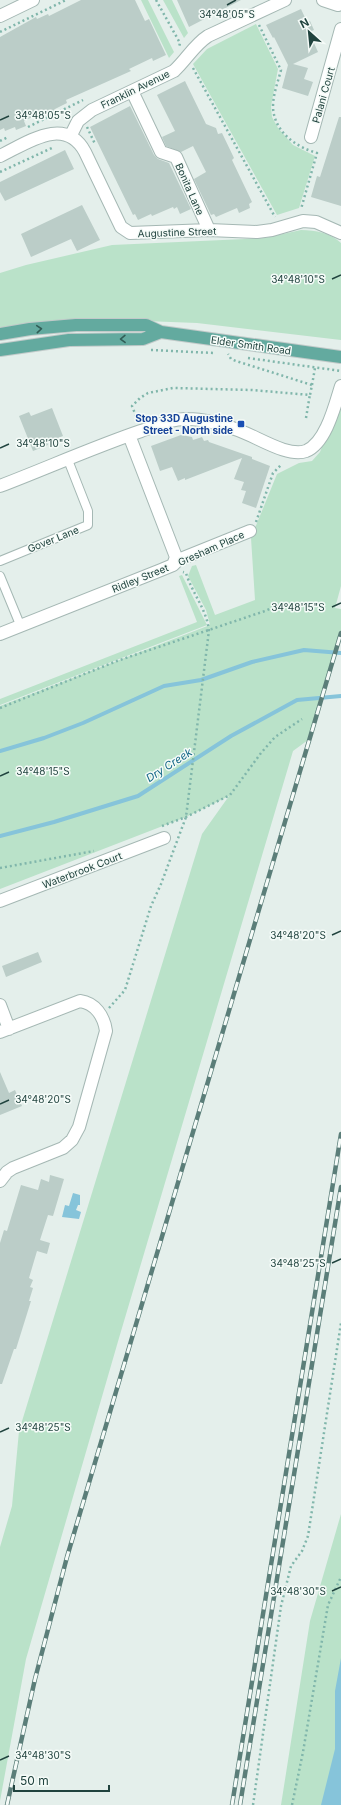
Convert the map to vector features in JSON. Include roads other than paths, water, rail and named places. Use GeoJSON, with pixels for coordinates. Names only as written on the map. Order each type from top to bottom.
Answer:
{"type":"FeatureCollection","features":[{"type":"Feature","properties":{"kind":"main road","name":"Elder Smith Road"},"geometry":{"type":"LineString","coordinates":[[0,334],[30,329],[76,325],[146,325],[161,332],[337,356]]}},
{"type":"Feature","properties":{"kind":"main road","name":"Elder Smith Road"},"geometry":{"type":"LineString","coordinates":[[0,350],[69,340],[143,339],[161,332]]}},
{"type":"Feature","properties":{"kind":"street"},"geometry":{"type":"LineString","coordinates":[[0,16],[33,0]]}},
{"type":"Feature","properties":{"kind":"street","name":"Franklin Avenue"},"geometry":{"type":"LineString","coordinates":[[71,135],[78,121],[92,110],[174,71],[184,62],[198,42],[285,0]]}},
{"type":"Feature","properties":{"kind":"street"},"geometry":{"type":"LineString","coordinates":[[323,0],[338,5],[341,4]]}},
{"type":"Feature","properties":{"kind":"street","name":"Palani Court"},"geometry":{"type":"LineString","coordinates":[[311,137],[341,30]]}},
{"type":"Feature","properties":{"kind":"street","name":"Bonita Lane"},"geometry":{"type":"LineString","coordinates":[[132,91],[161,152],[176,157],[209,230]]}},
{"type":"Feature","properties":{"kind":"street"},"geometry":{"type":"LineString","coordinates":[[0,156],[42,136],[57,133],[71,135]]}},
{"type":"Feature","properties":{"kind":"street","name":"Augustine Street"},"geometry":{"type":"LineString","coordinates":[[71,135],[80,142],[121,227],[130,233],[209,230],[257,232],[272,230],[303,221],[316,222],[341,233]]}},
{"type":"Feature","properties":{"kind":"street"},"geometry":{"type":"LineString","coordinates":[[0,486],[129,435],[173,420],[188,418],[235,428],[296,454],[315,445],[323,434],[341,386]]}},
{"type":"Feature","properties":{"kind":"street","name":"Ridley Street"},"geometry":{"type":"LineString","coordinates":[[0,634],[173,565],[176,557],[129,435]]}},
{"type":"Feature","properties":{"kind":"street","name":"Gresham Place"},"geometry":{"type":"LineString","coordinates":[[173,565],[178,560],[250,531]]}},
{"type":"Feature","properties":{"kind":"street","name":"Waterbrook Court"},"geometry":{"type":"LineString","coordinates":[[0,902],[160,833]]}},
{"type":"Feature","properties":{"kind":"street"},"geometry":{"type":"LineString","coordinates":[[0,1005],[5,1031],[80,1001],[87,1002],[95,1007],[105,1026],[105,1036],[79,1127],[72,1140],[63,1148],[13,1168],[4,1168],[0,1182]]}},
{"type":"Feature","properties":{"kind":"lane","name":"Gover Lane"},"geometry":{"type":"LineString","coordinates":[[0,561],[88,525],[88,511],[68,460]]}},
{"type":"Feature","properties":{"kind":"lane"},"geometry":{"type":"LineString","coordinates":[[0,576],[20,627]]}},
{"type":"Feature","properties":{"kind":"water"},"geometry":{"type":"Polygon","coordinates":[[[73,1193],[80,1195],[80,1205],[78,1205],[76,1210],[81,1212],[79,1219],[62,1217],[65,1205],[69,1206],[73,1193]]]}},
{"type":"Feature","properties":{"kind":"water"},"geometry":{"type":"Polygon","coordinates":[[[341,1658],[341,1805],[321,1805],[335,1749],[335,1691],[341,1658]]]}},
{"type":"Feature","properties":{"kind":"waterway","name":"Dry Creek"},"geometry":{"type":"LineString","coordinates":[[0,751],[44,738],[83,723],[164,686],[201,680],[252,662],[304,650],[341,653]]}},
{"type":"Feature","properties":{"kind":"waterway","name":"Dry Creek"},"geometry":{"type":"LineString","coordinates":[[0,836],[54,822],[138,796],[231,736],[297,700],[341,696]]}},
{"type":"Feature","properties":{"kind":"railway"},"geometry":{"type":"LineString","coordinates":[[7,1805],[35,1679],[67,1557],[341,633]]}},
{"type":"Feature","properties":{"kind":"railway"},"geometry":{"type":"LineString","coordinates":[[232,1805],[341,1134]]}},
{"type":"Feature","properties":{"kind":"railway"},"geometry":{"type":"LineString","coordinates":[[240,1805],[341,1187]]}},
{"type":"Feature","properties":{"kind":"place","name":"Stop 33D Augustine Street - North side"},"geometry":{"type":"Point","coordinates":[241,424]}}]}
